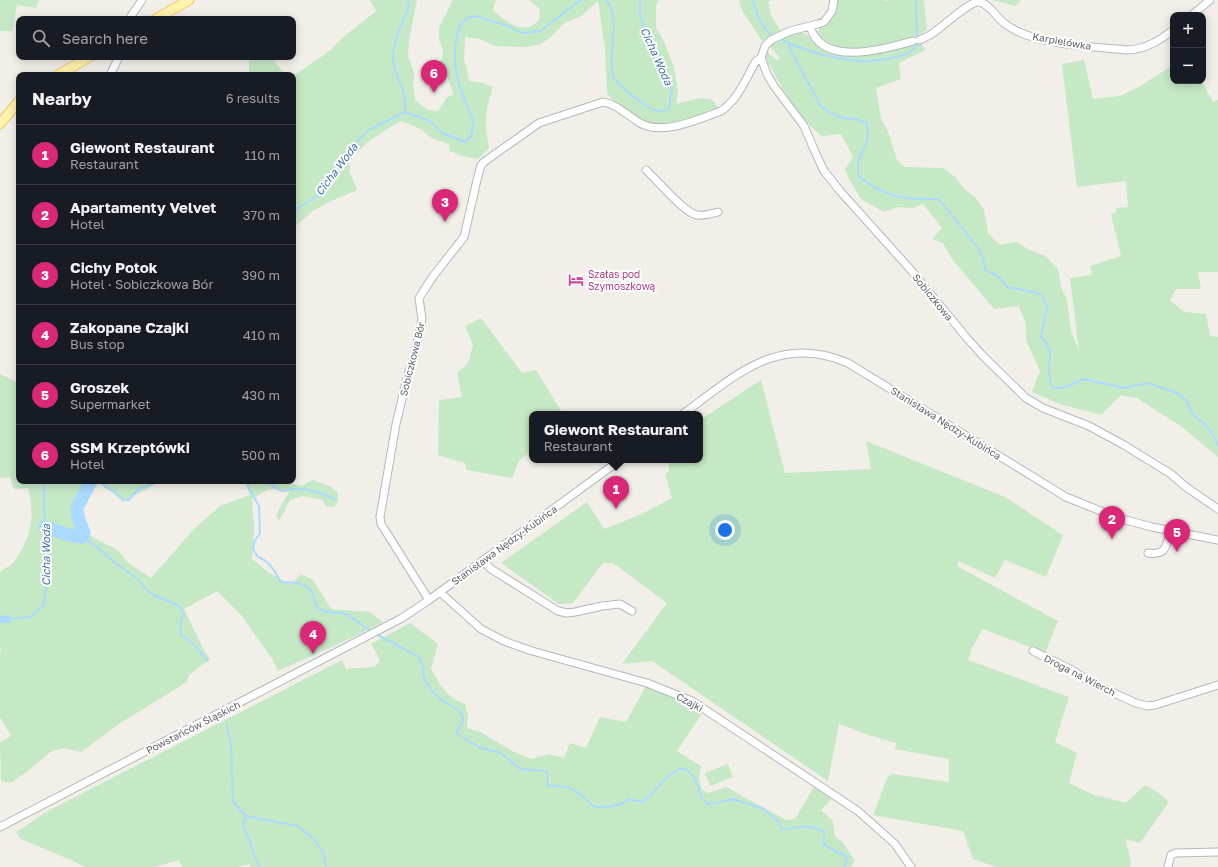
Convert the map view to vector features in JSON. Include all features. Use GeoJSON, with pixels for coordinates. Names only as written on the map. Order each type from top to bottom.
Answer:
{"type":"FeatureCollection","features":[{"type":"Feature","properties":{"kind":"main road"},"geometry":{"type":"LineString","coordinates":[[161,16],[189,0]]}},
{"type":"Feature","properties":{"kind":"main road"},"geometry":{"type":"LineString","coordinates":[[63,72],[84,60]]}},
{"type":"Feature","properties":{"kind":"main road"},"geometry":{"type":"LineString","coordinates":[[0,124],[16,105]]}},
{"type":"Feature","properties":{"kind":"street"},"geometry":{"type":"LineString","coordinates":[[131,16],[142,0]]}},
{"type":"Feature","properties":{"kind":"street"},"geometry":{"type":"LineString","coordinates":[[761,58],[765,46],[771,40],[787,32],[821,23],[829,17],[832,12],[834,0]]}},
{"type":"Feature","properties":{"kind":"street"},"geometry":{"type":"LineString","coordinates":[[1196,12],[1210,0]]}},
{"type":"Feature","properties":{"kind":"street","name":"Karpielówka"},"geometry":{"type":"LineString","coordinates":[[810,26],[813,35],[824,45],[850,52],[864,52],[883,49],[932,34],[967,7],[979,2],[988,7],[1003,23],[1020,32],[1058,42],[1137,50],[1155,43],[1170,32]]}},
{"type":"Feature","properties":{"kind":"street","name":"Sobiczkowa"},"geometry":{"type":"LineString","coordinates":[[761,58],[767,74],[774,86],[804,126],[816,154],[828,176],[910,268],[966,337],[1006,379],[1026,398],[1089,426],[1153,462],[1218,509]]}},
{"type":"Feature","properties":{"kind":"street","name":"Sobiczkowa Bór"},"geometry":{"type":"LineString","coordinates":[[429,600],[381,524],[380,517],[396,424],[407,378],[415,353],[422,319],[419,298],[434,275],[464,237],[481,165],[539,123],[603,102],[607,102],[625,112],[646,126],[658,128],[683,124],[721,111],[726,108],[737,95],[756,61],[761,58]]}},
{"type":"Feature","properties":{"kind":"street"},"geometry":{"type":"LineString","coordinates":[[112,72],[118,60]]}},
{"type":"Feature","properties":{"kind":"street"},"geometry":{"type":"LineString","coordinates":[[646,170],[686,210],[696,215],[709,215],[718,212]]}},
{"type":"Feature","properties":{"kind":"street","name":"Stanisława Nędzy-Kubińca"},"geometry":{"type":"LineString","coordinates":[[687,411],[743,370],[766,359],[800,353],[826,355],[848,363],[1066,497],[1118,518],[1171,531],[1218,540]]}},
{"type":"Feature","properties":{"kind":"street","name":"Stanisława Nędzy-Kubińca"},"geometry":{"type":"LineString","coordinates":[[386,627],[429,600],[616,463]]}},
{"type":"Feature","properties":{"kind":"street"},"geometry":{"type":"LineString","coordinates":[[1148,553],[1160,554],[1165,550],[1171,531]]}},
{"type":"Feature","properties":{"kind":"street"},"geometry":{"type":"LineString","coordinates":[[483,561],[491,569],[558,611],[567,613],[620,604],[632,611]]}},
{"type":"Feature","properties":{"kind":"street","name":"Czajki"},"geometry":{"type":"LineString","coordinates":[[440,592],[474,624],[487,633],[500,639],[532,651],[647,683],[692,701],[858,811],[895,844],[911,867]]}},
{"type":"Feature","properties":{"kind":"street","name":"Powstańców Śląskich"},"geometry":{"type":"LineString","coordinates":[[0,827],[386,627]]}},
{"type":"Feature","properties":{"kind":"street","name":"Droga na Wierch"},"geometry":{"type":"LineString","coordinates":[[1033,651],[1072,670],[1090,682],[1146,706],[1154,705],[1218,685]]}},
{"type":"Feature","properties":{"kind":"street"},"geometry":{"type":"LineString","coordinates":[[1168,867],[1171,855],[1176,853],[1218,852]]}},
{"type":"Feature","properties":{"kind":"green space"},"geometry":{"type":"Polygon","coordinates":[[[0,0],[39,0],[36,8],[17,5],[12,31],[0,31],[0,0]]]}},
{"type":"Feature","properties":{"kind":"green space"},"geometry":{"type":"Polygon","coordinates":[[[370,0],[417,0],[409,40],[408,56],[414,73],[413,81],[415,100],[428,110],[438,111],[447,97],[454,95],[446,74],[436,70],[442,58],[443,50],[439,40],[439,28],[453,0],[497,0],[493,10],[510,24],[523,28],[535,24],[540,18],[539,8],[529,0],[659,0],[656,5],[656,28],[663,39],[674,68],[678,91],[676,104],[701,98],[713,100],[718,108],[682,122],[658,128],[643,124],[630,112],[616,104],[607,93],[605,49],[598,1],[581,16],[563,24],[551,37],[541,44],[527,47],[495,46],[480,39],[465,37],[464,59],[469,81],[483,83],[493,87],[488,103],[486,117],[486,132],[489,148],[478,159],[462,156],[450,151],[449,144],[431,138],[422,130],[400,121],[369,141],[349,160],[350,173],[357,190],[329,202],[313,211],[296,225],[296,74],[331,50],[340,40],[376,11],[370,0]]]}},
{"type":"Feature","properties":{"kind":"green space"},"geometry":{"type":"Polygon","coordinates":[[[739,0],[772,0],[768,2],[771,15],[780,30],[762,41],[742,10],[739,0]]]}},
{"type":"Feature","properties":{"kind":"green space"},"geometry":{"type":"Polygon","coordinates":[[[837,0],[924,0],[927,30],[900,42],[889,45],[868,49],[841,48],[823,39],[819,35],[818,31],[837,0]]]}},
{"type":"Feature","properties":{"kind":"green space"},"geometry":{"type":"Polygon","coordinates":[[[993,0],[1021,0],[1016,6],[993,0]]]}},
{"type":"Feature","properties":{"kind":"green space"},"geometry":{"type":"Polygon","coordinates":[[[799,32],[806,34],[815,43],[832,52],[907,46],[920,41],[925,50],[899,63],[901,79],[876,88],[881,118],[889,134],[897,160],[905,167],[944,168],[955,177],[965,190],[975,197],[984,210],[988,233],[1000,245],[1017,242],[1029,250],[1045,256],[1058,269],[1061,287],[1067,300],[1071,331],[1079,351],[1070,278],[1092,275],[1090,266],[1121,256],[1111,214],[1117,212],[1116,208],[1128,207],[1126,181],[1077,187],[1062,64],[1084,60],[1093,99],[1120,96],[1139,87],[1170,67],[1170,84],[1204,84],[1213,102],[1218,100],[1218,272],[1198,272],[1201,289],[1176,289],[1170,300],[1184,312],[1206,314],[1210,336],[1218,337],[1218,457],[1182,427],[1137,398],[1121,395],[1101,415],[1060,404],[1032,392],[1040,371],[1026,340],[1026,324],[1019,306],[994,309],[952,259],[943,243],[932,239],[942,228],[923,204],[912,208],[899,207],[884,212],[861,199],[845,169],[853,157],[841,134],[822,136],[813,128],[790,100],[766,59],[767,52],[777,60],[780,58],[769,45],[787,34],[799,32]]]}},
{"type":"Feature","properties":{"kind":"green space"},"geometry":{"type":"Polygon","coordinates":[[[273,60],[283,72],[249,72],[249,61],[273,60]]]}},
{"type":"Feature","properties":{"kind":"green space"},"geometry":{"type":"Polygon","coordinates":[[[481,318],[522,373],[536,370],[561,411],[529,411],[529,453],[519,461],[512,478],[467,470],[465,463],[438,455],[439,400],[462,397],[457,373],[468,363],[473,345],[465,326],[481,318]]]}},
{"type":"Feature","properties":{"kind":"green space"},"geometry":{"type":"Polygon","coordinates":[[[0,374],[16,382],[16,484],[100,484],[93,485],[76,521],[81,528],[94,538],[119,551],[128,563],[151,578],[194,529],[220,506],[250,495],[246,484],[293,484],[301,486],[313,480],[331,487],[338,493],[338,501],[334,507],[325,506],[323,500],[303,496],[290,500],[279,521],[276,515],[290,490],[269,489],[252,499],[254,525],[252,559],[268,572],[291,585],[301,574],[313,580],[331,609],[370,612],[383,622],[278,671],[272,659],[242,616],[217,591],[184,609],[210,659],[189,675],[187,682],[122,722],[81,752],[63,748],[52,751],[11,783],[1,781],[0,743],[11,736],[0,717],[0,652],[2,650],[0,648],[0,572],[11,565],[26,542],[32,512],[28,488],[14,489],[10,477],[0,478],[0,374]]]}},
{"type":"Feature","properties":{"kind":"green space"},"geometry":{"type":"Polygon","coordinates":[[[761,380],[785,473],[871,469],[866,441],[1005,497],[1063,535],[1046,577],[1005,560],[995,578],[959,561],[957,566],[1058,621],[1045,653],[983,629],[972,648],[968,660],[1069,697],[1055,742],[1077,753],[1069,783],[1094,795],[1126,803],[1145,785],[1156,791],[1169,802],[1140,843],[1125,839],[1131,861],[1130,867],[996,867],[973,859],[963,831],[873,815],[888,776],[892,774],[949,782],[949,759],[895,749],[896,743],[839,724],[828,781],[652,661],[622,664],[667,603],[613,563],[603,563],[573,603],[559,604],[501,563],[587,502],[604,529],[642,514],[672,498],[665,474],[669,471],[669,463],[703,463],[703,418],[761,380]]]}},
{"type":"Feature","properties":{"kind":"green space"},"geometry":{"type":"Polygon","coordinates":[[[100,484],[155,484],[123,502],[106,487],[100,484]]]}},
{"type":"Feature","properties":{"kind":"green space"},"geometry":{"type":"Polygon","coordinates":[[[410,623],[438,644],[431,669],[444,690],[453,698],[465,704],[468,715],[467,728],[480,732],[512,751],[531,759],[549,754],[564,758],[570,743],[586,748],[600,717],[626,722],[646,686],[679,698],[703,712],[677,751],[701,766],[699,777],[702,790],[708,793],[726,787],[786,820],[795,819],[815,785],[834,797],[821,810],[833,821],[835,836],[843,843],[855,861],[851,867],[250,867],[249,864],[238,867],[182,867],[179,860],[155,867],[85,867],[21,839],[16,832],[48,811],[342,660],[346,669],[374,667],[380,662],[371,644],[410,623]]]}},
{"type":"Feature","properties":{"kind":"green space"},"geometry":{"type":"Polygon","coordinates":[[[728,764],[733,777],[710,786],[705,773],[728,764]]]}},
{"type":"Feature","properties":{"kind":"water"},"geometry":{"type":"Polygon","coordinates":[[[10,615],[10,623],[0,623],[0,616],[10,615]]]}},
{"type":"Feature","properties":{"kind":"waterway"},"geometry":{"type":"LineString","coordinates":[[404,112],[405,97],[394,66],[393,53],[396,39],[409,6],[408,0]]}},
{"type":"Feature","properties":{"kind":"waterway","name":"Cicha Woda"},"geometry":{"type":"LineString","coordinates":[[296,209],[316,197],[332,178],[350,148],[369,130],[404,112],[428,120],[442,133],[465,142],[471,136],[474,123],[459,85],[455,63],[455,46],[459,26],[467,18],[476,16],[511,27],[521,33],[540,31],[581,0]]}},
{"type":"Feature","properties":{"kind":"waterway","name":"Cicha Woda"},"geometry":{"type":"LineString","coordinates":[[606,0],[613,15],[614,23],[611,61],[613,77],[623,88],[647,107],[662,111],[669,109],[672,88],[640,16],[640,0]]}},
{"type":"Feature","properties":{"kind":"waterway","name":"Cicha Woda"},"geometry":{"type":"LineString","coordinates":[[753,0],[762,25],[774,36]]}},
{"type":"Feature","properties":{"kind":"waterway","name":"Cicha Woda"},"geometry":{"type":"LineString","coordinates":[[780,39],[813,52],[850,60],[873,61],[903,55],[911,51],[917,45],[916,0]]}},
{"type":"Feature","properties":{"kind":"waterway"},"geometry":{"type":"LineString","coordinates":[[788,43],[821,106],[830,113],[842,118],[856,119],[867,123],[868,138],[858,165],[859,177],[876,188],[895,196],[939,199],[979,249],[986,271],[998,277],[1007,287],[1042,295],[1047,308],[1041,336],[1050,350],[1050,383],[1054,388],[1066,387],[1084,379],[1124,388],[1148,383],[1177,393],[1186,400],[1194,416],[1205,424],[1214,436],[1218,446]]}},
{"type":"Feature","properties":{"kind":"waterway","name":"Cicha Woda"},"geometry":{"type":"LineString","coordinates":[[8,619],[30,617],[43,606],[47,567],[44,484]]}},
{"type":"Feature","properties":{"kind":"waterway"},"geometry":{"type":"LineString","coordinates":[[45,527],[69,535],[82,537],[84,533],[78,517],[77,508],[89,484]]}},
{"type":"Feature","properties":{"kind":"waterway"},"geometry":{"type":"LineString","coordinates":[[104,484],[104,486],[115,492],[123,500],[129,500],[138,489],[152,484]]}},
{"type":"Feature","properties":{"kind":"waterway"},"geometry":{"type":"LineString","coordinates":[[248,484],[259,506],[260,533],[254,542],[253,549],[258,557],[266,561],[272,567],[280,582],[300,584],[309,588],[314,597],[314,601],[321,610],[345,614],[371,631]]}},
{"type":"Feature","properties":{"kind":"waterway"},"geometry":{"type":"LineString","coordinates":[[271,484],[283,491],[293,489],[309,490],[334,499]]}},
{"type":"Feature","properties":{"kind":"waterway"},"geometry":{"type":"LineString","coordinates":[[82,537],[139,580],[146,590],[179,606],[184,615],[180,622],[181,635],[194,644],[207,661]]}},
{"type":"Feature","properties":{"kind":"waterway"},"geometry":{"type":"LineString","coordinates":[[376,634],[419,657],[422,663],[424,677],[429,687],[441,700],[458,710],[463,717],[463,722],[458,728],[457,734],[479,747],[500,753],[520,769],[546,771],[548,776],[547,785],[570,788],[581,795],[593,806],[612,806],[621,804],[628,799],[642,802],[650,796],[668,776],[681,768],[687,770],[695,778],[700,794],[707,804],[732,799],[762,808],[779,822],[782,830],[798,827],[809,827],[819,829],[824,832],[824,845],[847,857],[845,867]]}},
{"type":"Feature","properties":{"kind":"waterway"},"geometry":{"type":"LineString","coordinates":[[227,725],[231,746],[233,802],[246,816],[298,826],[315,840],[324,855],[326,867]]}},
{"type":"Feature","properties":{"kind":"waterway"},"geometry":{"type":"LineString","coordinates":[[246,816],[243,824],[259,867]]}},
{"type":"Feature","properties":{"kind":"place","name":"SSM Krzeptówki"},"geometry":{"type":"Point","coordinates":[434,93]}},
{"type":"Feature","properties":{"kind":"place","name":"Cichy Potok"},"geometry":{"type":"Point","coordinates":[445,222]}},
{"type":"Feature","properties":{"kind":"place","name":"Szałas pod Szymoszkową"},"geometry":{"type":"Point","coordinates":[576,280]}},
{"type":"Feature","properties":{"kind":"place","name":"Giewont Restaurant"},"geometry":{"type":"Point","coordinates":[616,509]}},
{"type":"Feature","properties":{"kind":"place","name":"Apartamenty Velvet"},"geometry":{"type":"Point","coordinates":[1112,539]}},
{"type":"Feature","properties":{"kind":"place","name":"Groszek"},"geometry":{"type":"Point","coordinates":[1177,552]}},
{"type":"Feature","properties":{"kind":"place","name":"Zakopane Czajki"},"geometry":{"type":"Point","coordinates":[313,654]}}]}
